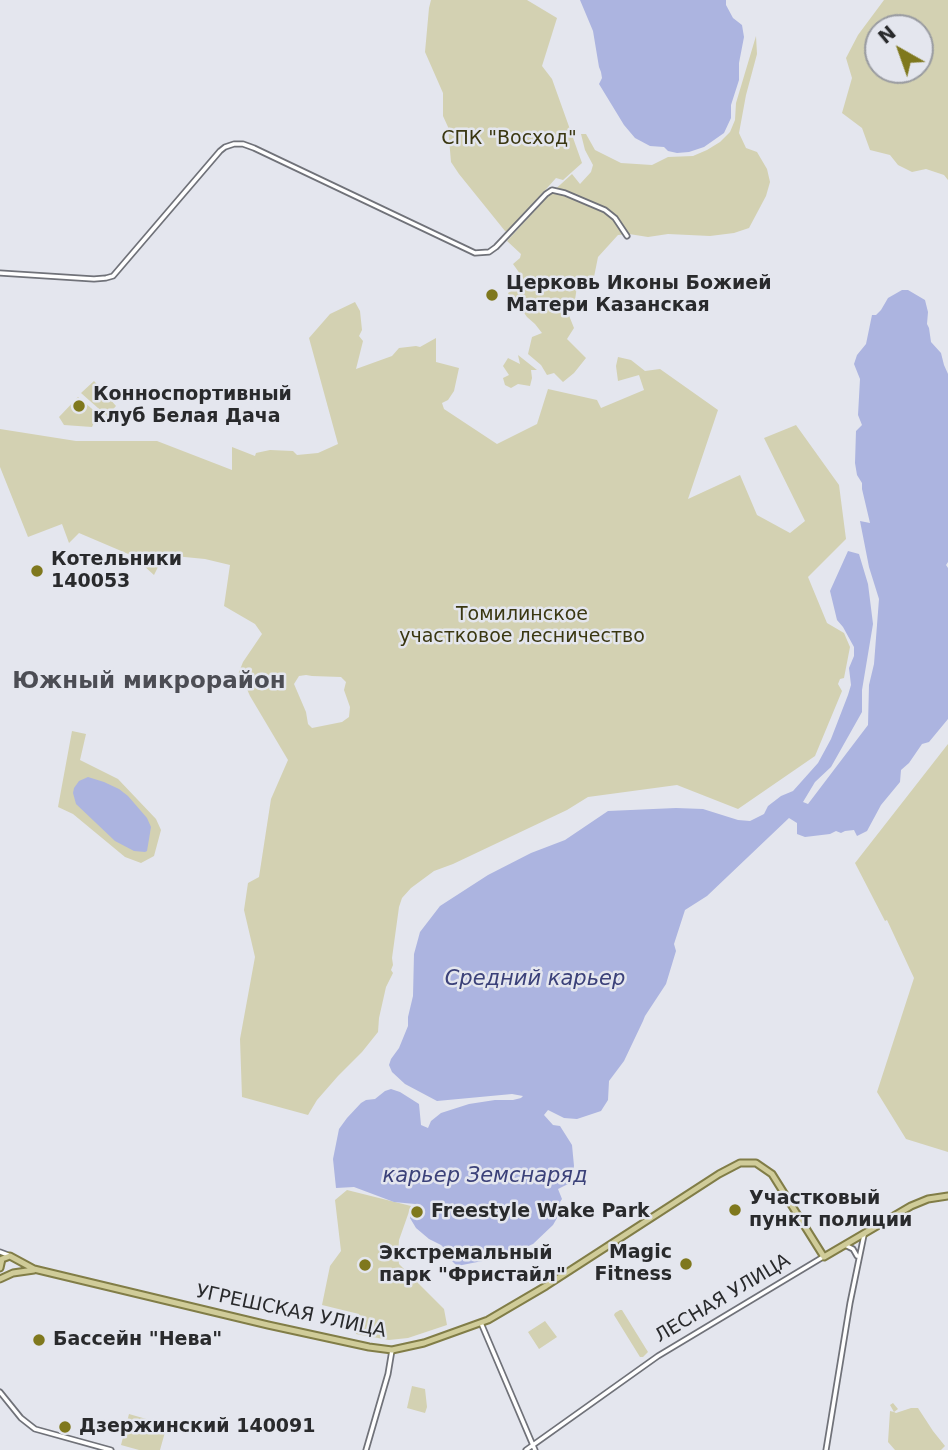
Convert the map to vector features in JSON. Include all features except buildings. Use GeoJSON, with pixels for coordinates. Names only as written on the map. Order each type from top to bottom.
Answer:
{"type":"FeatureCollection","features":[{"type":"Feature","properties":{"kind":"main road","name":"УГРЕШСКАЯ УЛИЦА"},"geometry":{"type":"LineString","coordinates":[[10,1256],[34,1269],[275,1327],[392,1350],[424,1343],[481,1323],[564,1275],[719,1174],[740,1163],[756,1163],[772,1174],[824,1257]]}},
{"type":"Feature","properties":{"kind":"main road","name":"ЛЕСНАЯ УЛИЦА"},"geometry":{"type":"LineString","coordinates":[[824,1257],[911,1206],[928,1199],[948,1196]]}},
{"type":"Feature","properties":{"kind":"main road"},"geometry":{"type":"LineString","coordinates":[[0,1266],[4,1258],[10,1256]]}},
{"type":"Feature","properties":{"kind":"main road","name":"УГРЕШСКАЯ УЛИЦА"},"geometry":{"type":"LineString","coordinates":[[0,1279],[12,1273],[34,1269]]}},
{"type":"Feature","properties":{"kind":"street"},"geometry":{"type":"LineString","coordinates":[[0,274],[94,279],[113,276],[225,147],[234,144],[254,148],[475,253],[485,253],[496,247],[552,190],[605,210],[615,218],[627,236]]}},
{"type":"Feature","properties":{"kind":"street"},"geometry":{"type":"LineString","coordinates":[[826,1450],[864,1233]]}},
{"type":"Feature","properties":{"kind":"street"},"geometry":{"type":"LineString","coordinates":[[845,1245],[853,1249],[858,1258]]}},
{"type":"Feature","properties":{"kind":"street"},"geometry":{"type":"LineString","coordinates":[[0,1252],[10,1256]]}},
{"type":"Feature","properties":{"kind":"street","name":"ЛЕСНАЯ УЛИЦА"},"geometry":{"type":"LineString","coordinates":[[526,1450],[534,1447],[658,1356],[824,1257]]}},
{"type":"Feature","properties":{"kind":"street"},"geometry":{"type":"LineString","coordinates":[[0,1266],[4,1273],[12,1273],[18,1266],[16,1260]]}},
{"type":"Feature","properties":{"kind":"street"},"geometry":{"type":"LineString","coordinates":[[481,1323],[534,1447]]}},
{"type":"Feature","properties":{"kind":"street"},"geometry":{"type":"LineString","coordinates":[[366,1450],[388,1374],[392,1350]]}},
{"type":"Feature","properties":{"kind":"street"},"geometry":{"type":"LineString","coordinates":[[0,1392],[26,1424],[35,1429],[111,1450]]}},
{"type":"Feature","properties":{"kind":"green space","name":"СПК \"Восход\""},"geometry":{"type":"Polygon","coordinates":[[[431,0],[527,0],[557,18],[542,66],[552,79],[582,163],[563,180],[556,178],[508,232],[451,162],[448,127],[443,116],[443,93],[425,52],[431,0]]]}},
{"type":"Feature","properties":{"kind":"green space"},"geometry":{"type":"Polygon","coordinates":[[[884,0],[948,0],[948,180],[944,175],[926,169],[912,172],[898,165],[890,155],[870,150],[862,128],[842,113],[852,78],[846,58],[864,27],[864,84],[934,84],[934,14],[874,14],[884,0]]]}},
{"type":"Feature","properties":{"kind":"green space"},"geometry":{"type":"Polygon","coordinates":[[[756,36],[757,54],[739,133],[746,148],[757,152],[767,169],[770,182],[766,196],[749,228],[710,236],[618,235],[598,257],[594,277],[578,279],[574,307],[568,313],[574,328],[567,339],[586,358],[563,382],[554,373],[547,375],[541,365],[528,354],[532,337],[542,333],[508,293],[524,283],[513,264],[521,254],[507,241],[572,174],[580,184],[591,172],[593,165],[581,134],[586,134],[595,150],[621,163],[652,165],[668,157],[693,156],[720,142],[730,132],[735,120],[736,103],[756,36]]]}},
{"type":"Feature","properties":{"kind":"green space","name":"Томилинское участковое лесничество"},"geometry":{"type":"Polygon","coordinates":[[[355,302],[360,311],[362,330],[359,336],[363,341],[356,369],[392,356],[399,348],[420,347],[436,338],[436,362],[459,368],[454,391],[448,400],[442,403],[444,409],[497,444],[537,424],[548,389],[597,400],[601,408],[644,390],[639,375],[618,381],[618,357],[631,360],[645,371],[660,369],[718,410],[688,499],[740,475],[757,515],[790,533],[805,521],[764,438],[796,425],[839,485],[846,539],[808,577],[827,623],[844,633],[850,647],[844,678],[840,679],[838,684],[842,691],[815,756],[738,809],[677,785],[588,797],[567,810],[434,871],[411,888],[402,898],[399,907],[392,958],[393,973],[386,987],[378,1032],[317,1100],[308,1115],[242,1097],[240,1039],[255,957],[244,910],[248,883],[259,877],[271,799],[288,760],[243,680],[237,677],[243,662],[262,634],[255,624],[224,606],[230,565],[205,559],[164,555],[154,575],[133,556],[79,533],[69,543],[62,524],[28,537],[0,467],[0,429],[76,441],[157,441],[232,470],[232,447],[255,456],[256,453],[270,450],[293,451],[297,455],[318,453],[338,444],[309,338],[330,314],[355,302]],[[299,676],[294,684],[308,724],[312,728],[342,722],[349,717],[350,707],[344,690],[346,682],[341,677],[299,676]]]}},
{"type":"Feature","properties":{"kind":"green space"},"geometry":{"type":"Polygon","coordinates":[[[518,355],[537,370],[531,370],[530,386],[518,384],[511,388],[505,385],[503,378],[509,375],[503,366],[508,358],[520,364],[518,355]]]}},
{"type":"Feature","properties":{"kind":"green space"},"geometry":{"type":"Polygon","coordinates":[[[94,381],[116,406],[107,416],[81,393],[94,381]]]}},
{"type":"Feature","properties":{"kind":"green space","name":"Конноспортивный клуб Белая Дача"},"geometry":{"type":"Polygon","coordinates":[[[78,397],[98,414],[92,427],[64,425],[59,417],[78,397]]]}},
{"type":"Feature","properties":{"kind":"green space"},"geometry":{"type":"Polygon","coordinates":[[[72,731],[86,734],[80,760],[118,779],[156,819],[161,830],[154,856],[141,863],[125,857],[73,814],[58,807],[72,731]]]}},
{"type":"Feature","properties":{"kind":"green space"},"geometry":{"type":"Polygon","coordinates":[[[948,744],[948,1152],[906,1139],[877,1092],[914,978],[887,920],[885,921],[855,863],[948,744]]]}},
{"type":"Feature","properties":{"kind":"green space","name":"Экстремальный парк \"Фристайл\""},"geometry":{"type":"Polygon","coordinates":[[[347,1190],[411,1206],[399,1240],[399,1264],[444,1309],[447,1325],[408,1338],[389,1340],[356,1334],[359,1314],[322,1305],[330,1266],[341,1251],[335,1200],[347,1190]]]}},
{"type":"Feature","properties":{"kind":"green space"},"geometry":{"type":"Polygon","coordinates":[[[620,1310],[648,1352],[643,1357],[640,1357],[614,1315],[620,1310]]]}},
{"type":"Feature","properties":{"kind":"green space"},"geometry":{"type":"Polygon","coordinates":[[[545,1321],[557,1337],[539,1349],[528,1332],[545,1321]]]}},
{"type":"Feature","properties":{"kind":"green space"},"geometry":{"type":"Polygon","coordinates":[[[412,1386],[425,1389],[425,1413],[407,1408],[412,1386]]]}},
{"type":"Feature","properties":{"kind":"green space"},"geometry":{"type":"Polygon","coordinates":[[[893,1403],[898,1409],[894,1412],[890,1405],[893,1403]]]}},
{"type":"Feature","properties":{"kind":"green space"},"geometry":{"type":"Polygon","coordinates":[[[918,1408],[945,1446],[941,1450],[895,1450],[888,1442],[890,1411],[896,1413],[918,1408]]]}},
{"type":"Feature","properties":{"kind":"green space"},"geometry":{"type":"Polygon","coordinates":[[[129,1414],[167,1425],[160,1450],[139,1450],[121,1445],[129,1414]]]}},
{"type":"Feature","properties":{"kind":"water"},"geometry":{"type":"Polygon","coordinates":[[[580,0],[726,0],[733,18],[742,25],[744,37],[739,80],[731,105],[731,118],[724,133],[704,147],[677,153],[664,147],[650,146],[635,138],[599,84],[602,78],[593,31],[580,0]]]}},
{"type":"Feature","properties":{"kind":"water"},"geometry":{"type":"Polygon","coordinates":[[[902,290],[908,290],[925,300],[931,342],[941,353],[948,374],[948,719],[929,742],[922,744],[901,770],[900,782],[881,805],[867,831],[857,836],[854,830],[805,837],[797,834],[797,823],[789,818],[707,896],[685,910],[674,944],[676,951],[666,984],[645,1016],[624,1061],[609,1081],[608,1100],[601,1111],[577,1119],[564,1118],[548,1110],[544,1115],[553,1125],[560,1126],[572,1145],[574,1166],[570,1183],[558,1189],[562,1199],[561,1211],[553,1225],[533,1244],[503,1257],[457,1266],[441,1245],[416,1228],[410,1218],[415,1204],[394,1202],[354,1187],[336,1188],[333,1159],[339,1129],[366,1100],[375,1099],[391,1089],[400,1092],[419,1104],[421,1125],[428,1128],[431,1121],[441,1113],[469,1104],[513,1100],[523,1096],[512,1094],[437,1101],[405,1084],[392,1072],[389,1065],[391,1059],[408,1026],[413,996],[414,954],[420,932],[440,906],[488,875],[531,853],[565,840],[608,811],[703,809],[750,821],[764,814],[768,806],[781,796],[793,791],[818,763],[831,739],[851,685],[849,668],[854,647],[837,620],[830,591],[848,551],[859,554],[868,584],[873,624],[862,690],[862,712],[831,767],[815,782],[803,802],[808,804],[868,725],[869,685],[874,664],[879,599],[869,567],[860,521],[870,523],[855,463],[856,431],[862,425],[858,415],[860,379],[854,364],[866,344],[872,315],[881,310],[888,298],[902,290]]]}},
{"type":"Feature","properties":{"kind":"water"},"geometry":{"type":"Polygon","coordinates":[[[88,777],[119,789],[147,818],[151,827],[147,851],[134,851],[115,841],[76,804],[74,788],[79,781],[88,777]]]}},
{"type":"Feature","properties":{"kind":"place","name":"Церковь Иконы Божией Матери Казанская"},"geometry":{"type":"Point","coordinates":[492,295]}},
{"type":"Feature","properties":{"kind":"place","name":"Конноспортивный клуб Белая Дача"},"geometry":{"type":"Point","coordinates":[79,406]}},
{"type":"Feature","properties":{"kind":"place","name":"Котельники 140053"},"geometry":{"type":"Point","coordinates":[37,571]}},
{"type":"Feature","properties":{"kind":"place","name":"Участковый пункт полиции"},"geometry":{"type":"Point","coordinates":[735,1210]}},
{"type":"Feature","properties":{"kind":"place","name":"Freestyle Wake Park"},"geometry":{"type":"Point","coordinates":[417,1212]}},
{"type":"Feature","properties":{"kind":"place","name":"Magic Fitness"},"geometry":{"type":"Point","coordinates":[686,1264]}},
{"type":"Feature","properties":{"kind":"place","name":"Экстремальный парк \"Фристайл\""},"geometry":{"type":"Point","coordinates":[365,1265]}},
{"type":"Feature","properties":{"kind":"place","name":"Бассейн \"Нева\""},"geometry":{"type":"Point","coordinates":[39,1340]}},
{"type":"Feature","properties":{"kind":"place","name":"Дзержинский 140091"},"geometry":{"type":"Point","coordinates":[65,1427]}},
{"type":"Feature","properties":{"kind":"district","name":"Южный микрорайон"},"geometry":{"type":"Point","coordinates":[149,682]}},
{"type":"Feature","properties":{"kind":"water label","name":"Средний карьер"},"geometry":{"type":"Point","coordinates":[535,980]}},
{"type":"Feature","properties":{"kind":"water label","name":"карьер Земснаряд"},"geometry":{"type":"Point","coordinates":[485,1177]}}]}
